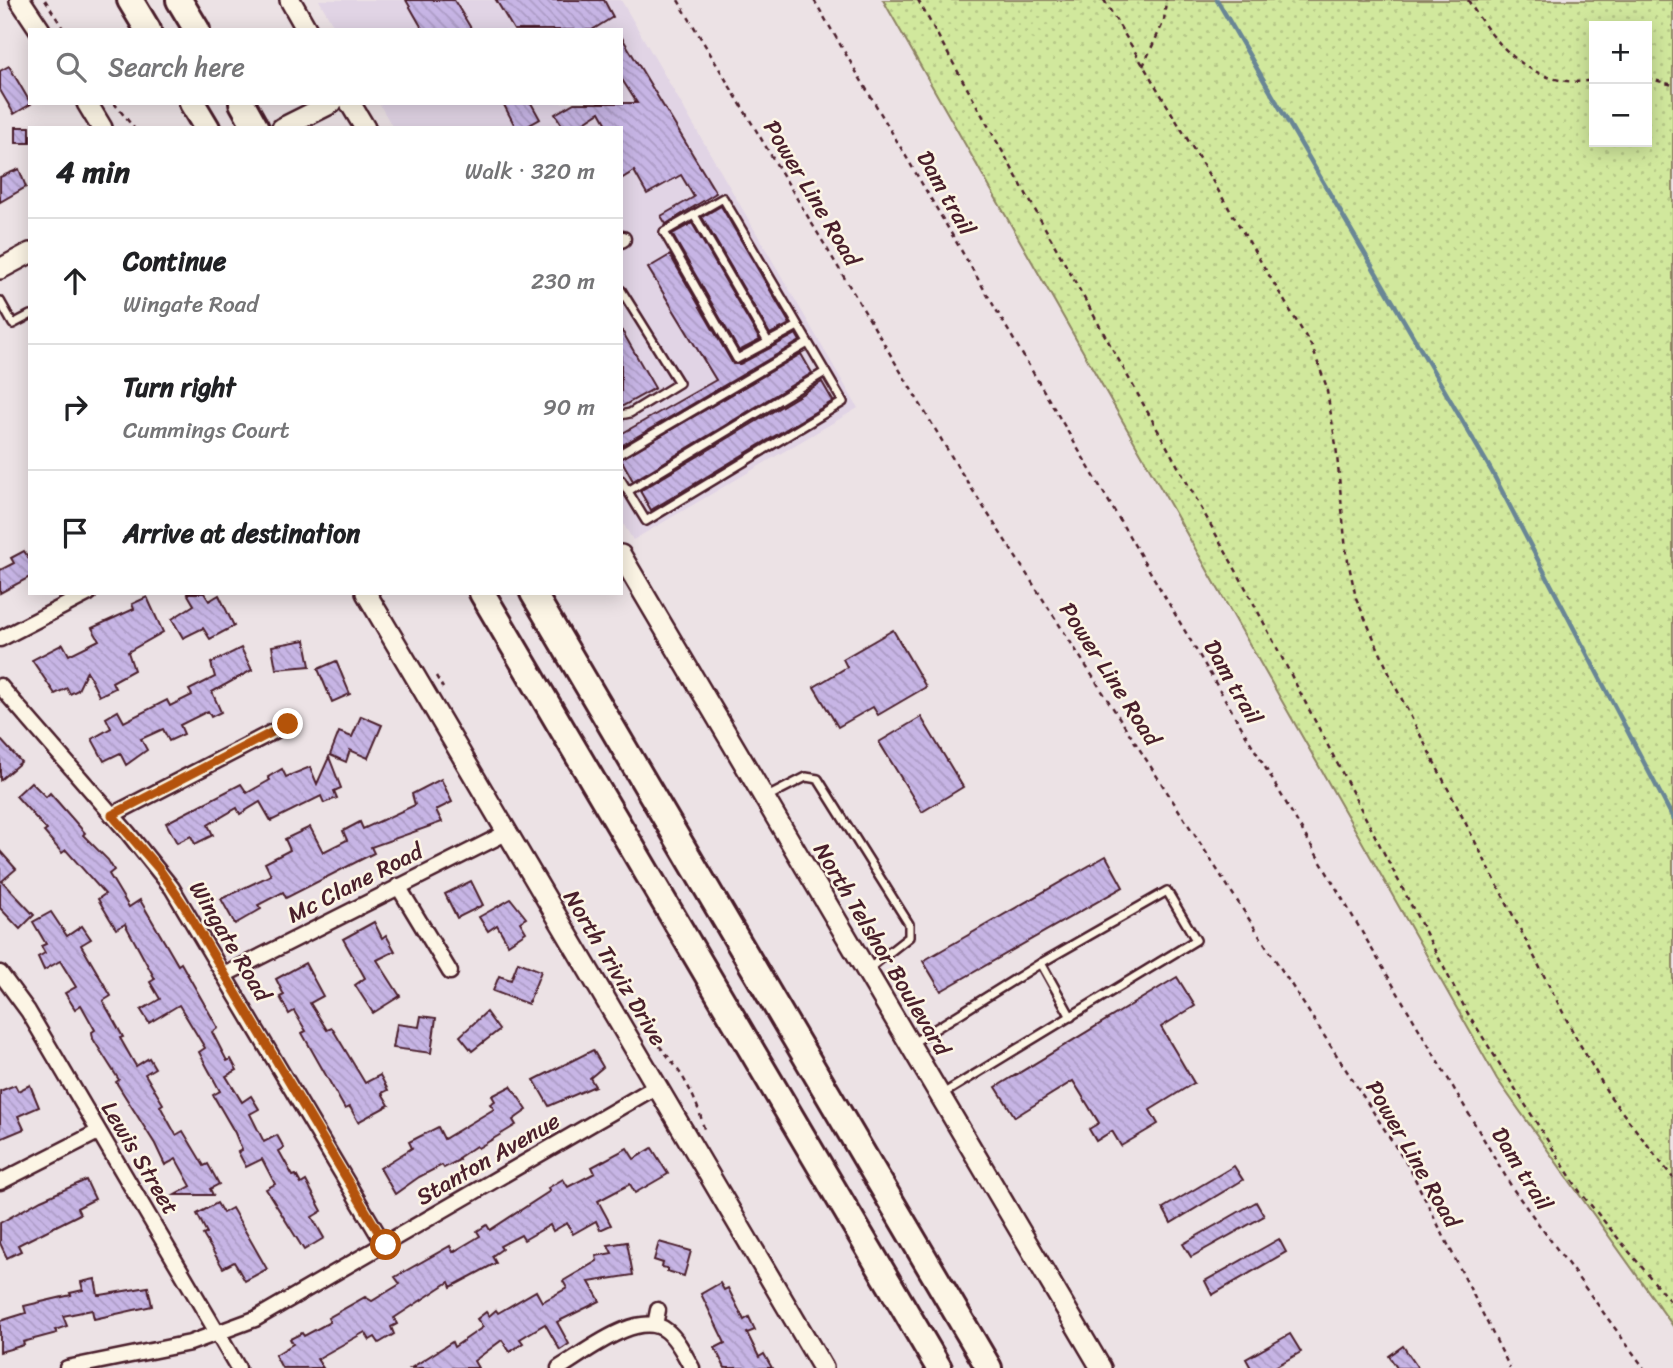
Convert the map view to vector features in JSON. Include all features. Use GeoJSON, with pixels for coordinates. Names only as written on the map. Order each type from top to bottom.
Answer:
{"type":"FeatureCollection","features":[{"type":"Feature","properties":{"kind":"highway"},"geometry":{"type":"LineString","coordinates":[[130,0],[147,28]]}},
{"type":"Feature","properties":{"kind":"highway"},"geometry":{"type":"LineString","coordinates":[[179,0],[196,28]]}},
{"type":"Feature","properties":{"kind":"highway"},"geometry":{"type":"LineString","coordinates":[[243,105],[255,126]]}},
{"type":"Feature","properties":{"kind":"highway"},"geometry":{"type":"LineString","coordinates":[[483,595],[939,1368]]}},
{"type":"Feature","properties":{"kind":"highway"},"geometry":{"type":"LineString","coordinates":[[534,595],[989,1368]]}},
{"type":"Feature","properties":{"kind":"main road"},"geometry":{"type":"LineString","coordinates":[[20,0],[39,28]]}},
{"type":"Feature","properties":{"kind":"main road"},"geometry":{"type":"LineString","coordinates":[[290,0],[306,28]]}},
{"type":"Feature","properties":{"kind":"main road"},"geometry":{"type":"LineString","coordinates":[[88,105],[101,126]]}},
{"type":"Feature","properties":{"kind":"main road"},"geometry":{"type":"LineString","coordinates":[[286,126],[328,105]]}},
{"type":"Feature","properties":{"kind":"main road"},"geometry":{"type":"LineString","coordinates":[[352,105],[364,126]]}},
{"type":"Feature","properties":{"kind":"main road"},"geometry":{"type":"LineString","coordinates":[[0,269],[28,255]]}},
{"type":"Feature","properties":{"kind":"main road","name":"North Telshor Boulevard"},"geometry":{"type":"LineString","coordinates":[[623,558],[1101,1368]]}},
{"type":"Feature","properties":{"kind":"main road","name":"North Triviz Drive"},"geometry":{"type":"LineString","coordinates":[[367,595],[823,1368]]}},
{"type":"Feature","properties":{"kind":"street"},"geometry":{"type":"LineString","coordinates":[[0,639],[85,595]]}},
{"type":"Feature","properties":{"kind":"street","name":"Wingate Road"},"geometry":{"type":"LineString","coordinates":[[0,686],[172,888],[386,1245]]}},
{"type":"Feature","properties":{"kind":"street"},"geometry":{"type":"LineString","coordinates":[[112,815],[288,724]]}},
{"type":"Feature","properties":{"kind":"street","name":"Mc Clane Road"},"geometry":{"type":"LineString","coordinates":[[224,975],[506,833]]}},
{"type":"Feature","properties":{"kind":"street"},"geometry":{"type":"LineString","coordinates":[[398,886],[450,972]]}},
{"type":"Feature","properties":{"kind":"street","name":"Lewis Street"},"geometry":{"type":"LineString","coordinates":[[0,973],[28,1011],[238,1368]]}},
{"type":"Feature","properties":{"kind":"street","name":"Stanton Avenue"},"geometry":{"type":"LineString","coordinates":[[67,1368],[163,1349],[218,1334],[274,1310],[657,1086]]}},
{"type":"Feature","properties":{"kind":"street"},"geometry":{"type":"LineString","coordinates":[[0,1182],[98,1132]]}},
{"type":"Feature","properties":{"kind":"street"},"geometry":{"type":"LineString","coordinates":[[559,1368],[632,1326],[657,1317],[692,1368]]}},
{"type":"Feature","properties":{"kind":"lane"},"geometry":{"type":"LineString","coordinates":[[623,483],[646,521],[843,402],[723,198],[664,232],[737,359],[798,326]]}},
{"type":"Feature","properties":{"kind":"lane"},"geometry":{"type":"LineString","coordinates":[[694,215],[768,342]]}},
{"type":"Feature","properties":{"kind":"lane"},"geometry":{"type":"LineString","coordinates":[[623,293],[679,383],[623,415]]}},
{"type":"Feature","properties":{"kind":"lane"},"geometry":{"type":"LineString","coordinates":[[0,301],[13,324],[28,316]]}},
{"type":"Feature","properties":{"kind":"lane"},"geometry":{"type":"LineString","coordinates":[[623,452],[808,343]]}},
{"type":"Feature","properties":{"kind":"lane"},"geometry":{"type":"LineString","coordinates":[[628,491],[825,372]]}},
{"type":"Feature","properties":{"kind":"lane"},"geometry":{"type":"LineString","coordinates":[[765,798],[806,777],[818,779],[909,925],[909,937],[867,970]]}},
{"type":"Feature","properties":{"kind":"lane"},"geometry":{"type":"LineString","coordinates":[[910,1044],[1041,963],[1167,891],[1196,940],[940,1095]]}},
{"type":"Feature","properties":{"kind":"lane"},"geometry":{"type":"LineString","coordinates":[[1041,963],[1071,1017]]}},
{"type":"Feature","properties":{"kind":"path"},"geometry":{"type":"LineString","coordinates":[[45,0],[63,28]]}},
{"type":"Feature","properties":{"kind":"path","name":"Power Line Road"},"geometry":{"type":"LineString","coordinates":[[678,0],[959,469],[1410,1170],[1510,1368]]}},
{"type":"Feature","properties":{"kind":"path","name":"Dam trail"},"geometry":{"type":"LineString","coordinates":[[814,0],[1513,1188],[1644,1368]]}},
{"type":"Feature","properties":{"kind":"path"},"geometry":{"type":"LineString","coordinates":[[918,0],[1243,583],[1467,1012],[1580,1192],[1673,1305]]}},
{"type":"Feature","properties":{"kind":"path"},"geometry":{"type":"LineString","coordinates":[[1104,0],[1312,347],[1326,385],[1336,445],[1346,551],[1356,598],[1393,682],[1574,1034],[1609,1095],[1673,1178]]}},
{"type":"Feature","properties":{"kind":"path"},"geometry":{"type":"LineString","coordinates":[[1143,66],[1164,21],[1167,0]]}},
{"type":"Feature","properties":{"kind":"path"},"geometry":{"type":"LineString","coordinates":[[1468,0],[1482,23],[1529,70],[1558,81],[1589,80]]}},
{"type":"Feature","properties":{"kind":"path"},"geometry":{"type":"LineString","coordinates":[[1652,79],[1673,85]]}},
{"type":"Feature","properties":{"kind":"path"},"geometry":{"type":"LineString","coordinates":[[116,105],[132,126]]}},
{"type":"Feature","properties":{"kind":"shaded area"},"geometry":{"type":"Polygon","coordinates":[[[319,0],[621,0],[858,408],[633,540],[623,523],[623,126],[392,126],[380,105],[623,105],[623,28],[335,28],[319,0]]]}},
{"type":"Feature","properties":{"kind":"green space"},"geometry":{"type":"Polygon","coordinates":[[[883,0],[1673,0],[1673,1326],[1497,1079],[883,0]]]}},
{"type":"Feature","properties":{"kind":"building"},"geometry":{"type":"Polygon","coordinates":[[[406,0],[454,0],[471,28],[422,28],[406,0]]]}},
{"type":"Feature","properties":{"kind":"building"},"geometry":{"type":"Polygon","coordinates":[[[496,0],[604,0],[613,17],[595,28],[513,28],[496,0]]]}},
{"type":"Feature","properties":{"kind":"building"},"geometry":{"type":"Polygon","coordinates":[[[623,39],[716,193],[666,224],[661,216],[694,197],[681,175],[647,194],[634,171],[623,178],[623,126],[608,126],[600,112],[578,126],[563,126],[555,114],[571,105],[637,103],[623,81],[623,39]]]}},
{"type":"Feature","properties":{"kind":"building"},"geometry":{"type":"Polygon","coordinates":[[[9,66],[28,99],[29,105],[14,114],[0,90],[0,71],[9,66]]]}},
{"type":"Feature","properties":{"kind":"building"},"geometry":{"type":"Polygon","coordinates":[[[504,105],[532,105],[540,119],[528,126],[515,126],[504,105]]]}},
{"type":"Feature","properties":{"kind":"building"},"geometry":{"type":"Polygon","coordinates":[[[16,127],[28,127],[28,143],[16,143],[16,127]]]}},
{"type":"Feature","properties":{"kind":"building"},"geometry":{"type":"Polygon","coordinates":[[[19,169],[26,187],[0,202],[0,177],[19,169]]]}},
{"type":"Feature","properties":{"kind":"building"},"geometry":{"type":"Polygon","coordinates":[[[721,206],[790,324],[770,334],[702,217],[721,206]]]}},
{"type":"Feature","properties":{"kind":"building"},"geometry":{"type":"Polygon","coordinates":[[[692,223],[760,340],[739,351],[672,234],[692,223]]]}},
{"type":"Feature","properties":{"kind":"building"},"geometry":{"type":"Polygon","coordinates":[[[670,255],[733,364],[740,364],[796,334],[800,341],[623,445],[623,433],[716,380],[648,268],[670,255]]]}},
{"type":"Feature","properties":{"kind":"building"},"geometry":{"type":"Polygon","coordinates":[[[623,332],[655,388],[623,406],[623,332]]]}},
{"type":"Feature","properties":{"kind":"building"},"geometry":{"type":"Polygon","coordinates":[[[801,354],[812,373],[633,481],[623,458],[801,354]]]}},
{"type":"Feature","properties":{"kind":"building"},"geometry":{"type":"Polygon","coordinates":[[[822,382],[833,401],[651,510],[640,491],[822,382]]]}},
{"type":"Feature","properties":{"kind":"building"},"geometry":{"type":"Polygon","coordinates":[[[24,551],[28,557],[28,578],[0,593],[0,570],[14,563],[11,558],[24,551]]]}},
{"type":"Feature","properties":{"kind":"building"},"geometry":{"type":"Polygon","coordinates":[[[188,595],[205,595],[209,601],[219,595],[234,626],[210,639],[203,628],[183,638],[172,619],[194,605],[188,595]]]}},
{"type":"Feature","properties":{"kind":"building"},"geometry":{"type":"Polygon","coordinates":[[[147,597],[163,632],[128,652],[134,670],[112,682],[115,688],[99,696],[87,671],[78,690],[70,694],[67,688],[55,694],[32,660],[63,644],[69,655],[99,640],[92,628],[134,609],[132,604],[147,597]]]}},
{"type":"Feature","properties":{"kind":"building"},"geometry":{"type":"Polygon","coordinates":[[[893,630],[926,687],[878,715],[873,707],[838,727],[814,687],[847,667],[843,659],[893,630]]]}},
{"type":"Feature","properties":{"kind":"building"},"geometry":{"type":"Polygon","coordinates":[[[305,640],[310,666],[276,669],[272,646],[305,640]]]}},
{"type":"Feature","properties":{"kind":"building"},"geometry":{"type":"Polygon","coordinates":[[[241,648],[252,670],[212,692],[221,712],[211,717],[208,711],[180,725],[184,734],[169,741],[163,729],[141,739],[147,750],[126,765],[120,753],[104,761],[92,739],[111,728],[106,718],[118,711],[124,722],[167,700],[170,706],[192,695],[189,690],[215,677],[211,663],[241,648]]]}},
{"type":"Feature","properties":{"kind":"building"},"geometry":{"type":"Polygon","coordinates":[[[336,661],[350,694],[332,702],[318,669],[336,661]]]}},
{"type":"Feature","properties":{"kind":"building"},"geometry":{"type":"Polygon","coordinates":[[[361,716],[382,725],[368,758],[350,750],[346,762],[330,755],[339,732],[352,737],[361,716]]]}},
{"type":"Feature","properties":{"kind":"building"},"geometry":{"type":"Polygon","coordinates":[[[921,717],[963,787],[922,812],[879,742],[921,717]]]}},
{"type":"Feature","properties":{"kind":"building"},"geometry":{"type":"Polygon","coordinates":[[[0,739],[21,762],[0,780],[0,739]]]}},
{"type":"Feature","properties":{"kind":"building"},"geometry":{"type":"Polygon","coordinates":[[[329,757],[341,788],[334,791],[337,798],[324,803],[321,796],[271,821],[260,802],[240,814],[237,808],[208,825],[213,835],[195,844],[191,836],[177,843],[166,823],[241,784],[247,793],[270,780],[268,777],[282,769],[286,777],[310,767],[317,784],[329,757]]]}},
{"type":"Feature","properties":{"kind":"building"},"geometry":{"type":"Polygon","coordinates":[[[441,779],[452,802],[436,810],[442,822],[371,847],[374,853],[286,898],[283,892],[258,905],[261,909],[235,924],[221,899],[271,875],[265,863],[290,850],[285,839],[310,827],[323,852],[347,840],[343,831],[360,822],[363,829],[415,805],[412,794],[441,779]]]}},
{"type":"Feature","properties":{"kind":"building"},"geometry":{"type":"Polygon","coordinates":[[[31,782],[46,797],[50,793],[85,833],[83,835],[108,860],[114,870],[109,874],[129,907],[140,900],[178,965],[181,963],[218,1028],[212,1032],[227,1061],[231,1059],[237,1070],[226,1076],[242,1102],[251,1096],[259,1109],[250,1114],[264,1142],[277,1135],[284,1148],[279,1151],[293,1176],[296,1175],[301,1184],[306,1181],[322,1211],[312,1217],[324,1238],[304,1250],[266,1189],[275,1184],[262,1159],[246,1167],[238,1152],[242,1150],[235,1133],[213,1095],[220,1091],[199,1052],[205,1048],[179,1005],[149,1023],[141,1010],[160,999],[150,982],[155,979],[125,924],[116,929],[98,899],[105,894],[66,850],[62,853],[44,832],[47,830],[16,796],[31,782]]]}},
{"type":"Feature","properties":{"kind":"building"},"geometry":{"type":"Polygon","coordinates":[[[0,851],[16,869],[2,881],[34,915],[20,929],[0,908],[0,851]]]}},
{"type":"Feature","properties":{"kind":"building"},"geometry":{"type":"Polygon","coordinates":[[[1106,856],[1123,887],[941,991],[923,961],[1106,856]]]}},
{"type":"Feature","properties":{"kind":"building"},"geometry":{"type":"Polygon","coordinates":[[[471,881],[483,905],[457,918],[445,894],[471,881]]]}},
{"type":"Feature","properties":{"kind":"building"},"geometry":{"type":"Polygon","coordinates":[[[511,899],[526,918],[520,922],[526,932],[508,944],[497,925],[488,931],[479,917],[511,899]]]}},
{"type":"Feature","properties":{"kind":"building"},"geometry":{"type":"Polygon","coordinates":[[[51,912],[67,936],[82,926],[91,939],[81,945],[111,996],[103,1001],[123,1037],[120,1038],[136,1066],[149,1058],[155,1068],[145,1074],[163,1104],[160,1106],[176,1135],[183,1131],[204,1166],[208,1164],[219,1184],[210,1189],[213,1195],[175,1195],[191,1186],[176,1159],[165,1165],[116,1082],[119,1080],[93,1039],[92,1032],[95,1030],[81,1005],[75,1009],[65,993],[76,987],[60,961],[44,970],[38,957],[45,953],[41,946],[46,944],[33,922],[51,912]]]}},
{"type":"Feature","properties":{"kind":"building"},"geometry":{"type":"Polygon","coordinates":[[[374,922],[382,938],[386,935],[395,951],[377,960],[400,996],[373,1013],[355,985],[365,978],[343,939],[374,922]]]}},
{"type":"Feature","properties":{"kind":"building"},"geometry":{"type":"Polygon","coordinates":[[[518,962],[541,971],[528,1004],[493,991],[499,976],[511,980],[518,962]]]}},
{"type":"Feature","properties":{"kind":"building"},"geometry":{"type":"Polygon","coordinates":[[[305,963],[323,996],[310,1003],[327,1030],[332,1028],[365,1083],[380,1075],[388,1090],[382,1093],[389,1105],[358,1122],[350,1107],[345,1109],[302,1033],[306,1031],[294,1011],[289,1014],[280,997],[284,995],[276,979],[305,963]]]}},
{"type":"Feature","properties":{"kind":"building"},"geometry":{"type":"Polygon","coordinates":[[[1177,977],[1195,1006],[1161,1027],[1194,1083],[1150,1110],[1158,1124],[1121,1146],[1112,1131],[1096,1141],[1089,1129],[1099,1123],[1073,1081],[1015,1117],[996,1087],[1177,977]]]}},
{"type":"Feature","properties":{"kind":"building"},"geometry":{"type":"Polygon","coordinates":[[[486,1012],[499,1030],[472,1051],[460,1036],[486,1012]]]}},
{"type":"Feature","properties":{"kind":"building"},"geometry":{"type":"Polygon","coordinates":[[[421,1016],[436,1018],[431,1053],[393,1048],[397,1024],[419,1027],[421,1016]]]}},
{"type":"Feature","properties":{"kind":"building"},"geometry":{"type":"Polygon","coordinates":[[[593,1050],[603,1067],[590,1078],[595,1086],[549,1106],[534,1080],[593,1050]]]}},
{"type":"Feature","properties":{"kind":"building"},"geometry":{"type":"Polygon","coordinates":[[[15,1085],[18,1091],[30,1085],[39,1107],[18,1116],[24,1129],[0,1139],[0,1091],[15,1085]]]}},
{"type":"Feature","properties":{"kind":"building"},"geometry":{"type":"Polygon","coordinates":[[[511,1086],[527,1110],[513,1120],[516,1125],[478,1148],[476,1146],[458,1158],[459,1160],[419,1177],[395,1194],[380,1168],[412,1148],[409,1142],[438,1127],[444,1139],[494,1109],[490,1104],[495,1101],[492,1096],[511,1086]]]}},
{"type":"Feature","properties":{"kind":"building"},"geometry":{"type":"Polygon","coordinates":[[[627,1148],[634,1159],[652,1148],[668,1174],[635,1193],[630,1184],[598,1201],[611,1225],[600,1230],[596,1221],[573,1234],[567,1223],[553,1231],[550,1225],[524,1240],[521,1235],[500,1246],[502,1249],[492,1256],[496,1263],[451,1287],[449,1282],[394,1318],[397,1324],[391,1327],[394,1334],[379,1343],[375,1337],[370,1340],[365,1332],[317,1359],[323,1368],[282,1368],[275,1355],[293,1344],[290,1339],[302,1333],[304,1336],[330,1322],[328,1318],[365,1297],[372,1301],[400,1284],[395,1277],[450,1246],[453,1252],[480,1236],[477,1231],[487,1225],[490,1230],[550,1191],[548,1188],[563,1179],[568,1187],[595,1173],[592,1167],[627,1148]]]}},
{"type":"Feature","properties":{"kind":"building"},"geometry":{"type":"Polygon","coordinates":[[[1234,1166],[1243,1180],[1171,1223],[1163,1208],[1234,1166]]]}},
{"type":"Feature","properties":{"kind":"building"},"geometry":{"type":"Polygon","coordinates":[[[86,1180],[95,1199],[77,1208],[80,1214],[18,1245],[21,1251],[7,1258],[0,1243],[0,1223],[41,1200],[86,1180]]]}},
{"type":"Feature","properties":{"kind":"building"},"geometry":{"type":"Polygon","coordinates":[[[1256,1202],[1264,1216],[1191,1257],[1183,1244],[1256,1202]]]}},
{"type":"Feature","properties":{"kind":"building"},"geometry":{"type":"Polygon","coordinates":[[[217,1203],[223,1213],[232,1208],[267,1269],[245,1281],[234,1262],[223,1268],[203,1235],[207,1233],[197,1214],[217,1203]]]}},
{"type":"Feature","properties":{"kind":"building"},"geometry":{"type":"Polygon","coordinates":[[[1279,1239],[1286,1252],[1212,1295],[1205,1281],[1279,1239]]]}},
{"type":"Feature","properties":{"kind":"building"},"geometry":{"type":"Polygon","coordinates":[[[627,1242],[633,1275],[589,1282],[600,1301],[557,1322],[569,1344],[560,1350],[545,1324],[520,1339],[523,1343],[510,1352],[502,1340],[474,1361],[478,1368],[411,1368],[452,1342],[454,1347],[483,1327],[477,1319],[486,1312],[489,1316],[496,1310],[498,1313],[536,1291],[542,1302],[567,1288],[563,1281],[597,1261],[596,1256],[612,1253],[608,1245],[627,1242]]]}},
{"type":"Feature","properties":{"kind":"building"},"geometry":{"type":"Polygon","coordinates":[[[659,1242],[691,1251],[684,1276],[667,1271],[667,1268],[662,1267],[663,1263],[654,1260],[659,1242]]]}},
{"type":"Feature","properties":{"kind":"building"},"geometry":{"type":"Polygon","coordinates":[[[95,1279],[98,1295],[148,1287],[152,1306],[94,1319],[92,1310],[63,1316],[67,1326],[55,1330],[57,1333],[23,1342],[24,1345],[0,1352],[0,1321],[26,1313],[24,1306],[83,1290],[81,1282],[95,1279]]]}},
{"type":"Feature","properties":{"kind":"building"},"geometry":{"type":"Polygon","coordinates":[[[720,1283],[724,1290],[728,1288],[744,1320],[749,1317],[755,1330],[747,1333],[759,1357],[764,1354],[772,1368],[725,1368],[715,1348],[725,1343],[701,1294],[720,1283]]]}},
{"type":"Feature","properties":{"kind":"building"},"geometry":{"type":"Polygon","coordinates":[[[1290,1334],[1301,1352],[1273,1368],[1251,1368],[1246,1359],[1290,1334]]]}},
{"type":"Feature","properties":{"kind":"building"},"geometry":{"type":"Polygon","coordinates":[[[1403,1346],[1418,1368],[1397,1368],[1389,1356],[1403,1346]]]}},
{"type":"Feature","properties":{"kind":"waterway"},"geometry":{"type":"LineString","coordinates":[[1217,0],[1491,470],[1673,818]]}},
{"type":"Feature","properties":{"kind":"route"},"geometry":{"type":"LineString","coordinates":[[288,724],[112,815],[159,869],[183,904],[386,1245]]}}]}
